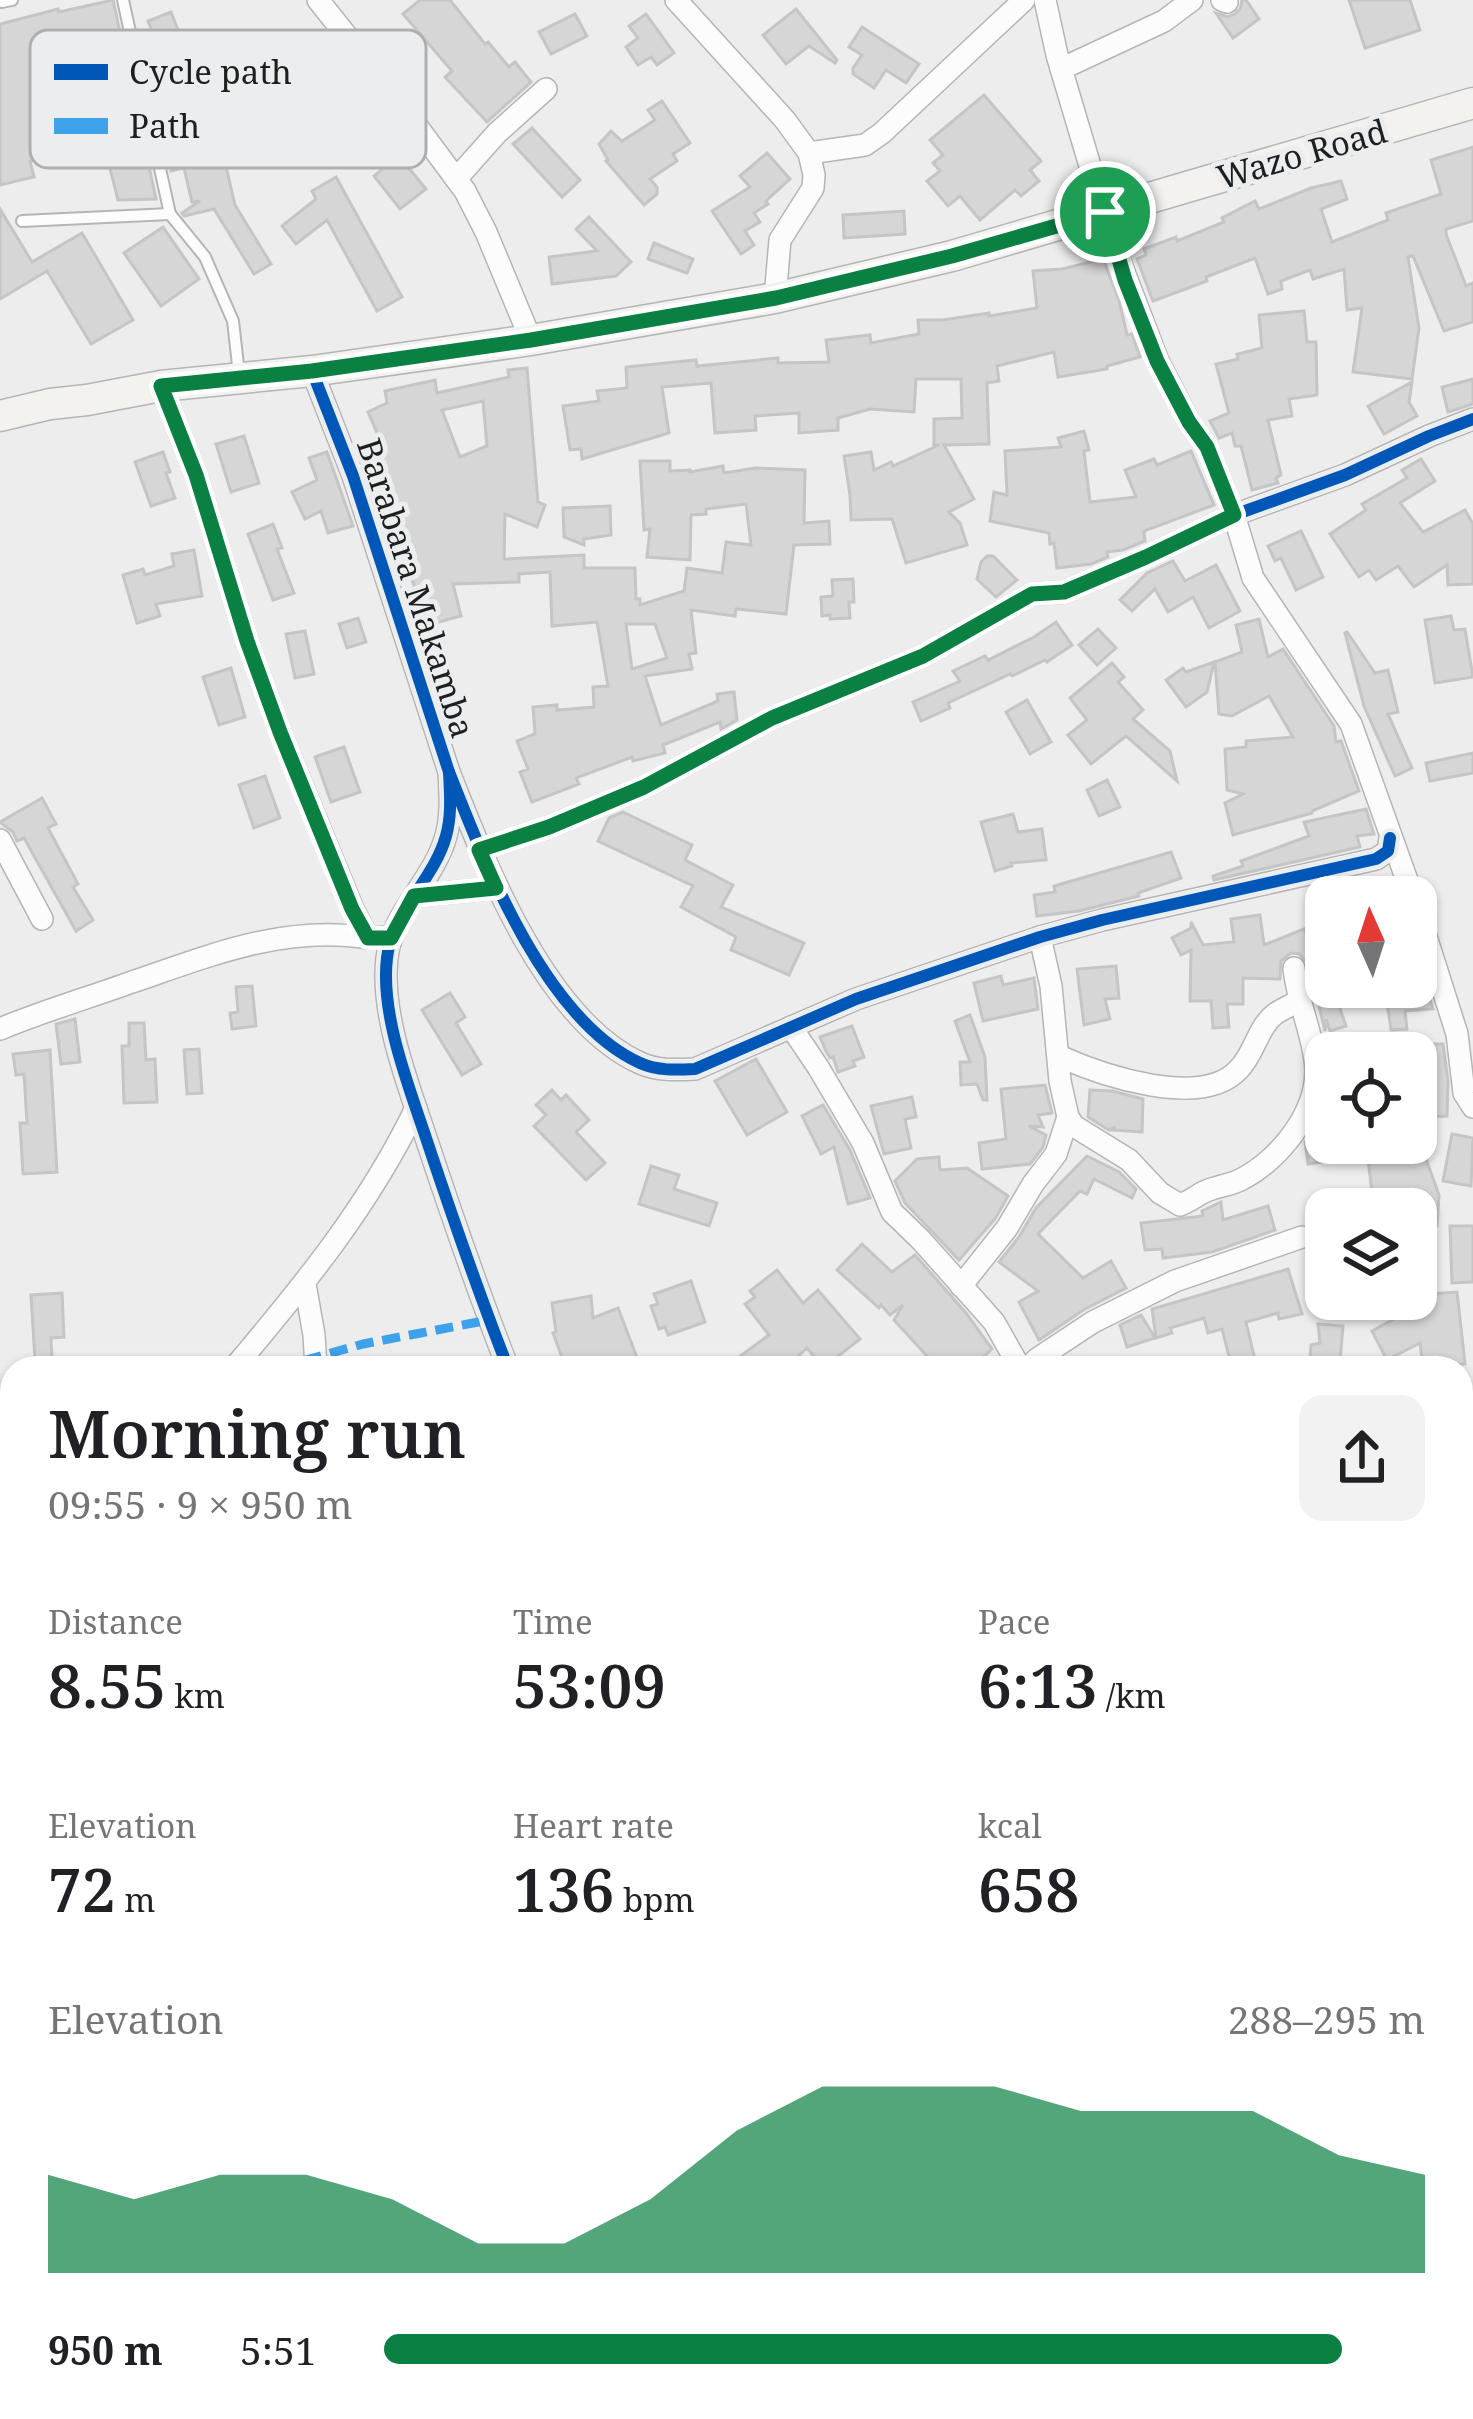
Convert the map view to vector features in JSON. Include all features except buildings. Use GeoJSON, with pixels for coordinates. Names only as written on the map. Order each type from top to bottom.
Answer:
{"type":"FeatureCollection","features":[{"type":"Feature","properties":{"kind":"main road","name":"Wazo Road"},"geometry":{"type":"LineString","coordinates":[[0,416],[161,386],[312,371],[531,340],[776,298],[952,256],[1473,103]]}},
{"type":"Feature","properties":{"kind":"street"},"geometry":{"type":"LineString","coordinates":[[318,0],[341,30]]}},
{"type":"Feature","properties":{"kind":"street"},"geometry":{"type":"LineString","coordinates":[[676,0],[808,153],[813,188],[780,240],[776,298]]}},
{"type":"Feature","properties":{"kind":"street"},"geometry":{"type":"LineString","coordinates":[[808,153],[865,145],[882,133],[1024,0]]}},
{"type":"Feature","properties":{"kind":"street"},"geometry":{"type":"LineString","coordinates":[[1045,0],[1125,280],[1157,361],[1207,447],[1253,578],[1351,724],[1404,876]]}},
{"type":"Feature","properties":{"kind":"street"},"geometry":{"type":"LineString","coordinates":[[1061,68],[1164,21],[1192,0]]}},
{"type":"Feature","properties":{"kind":"street"},"geometry":{"type":"LineString","coordinates":[[456,178],[546,89]]}},
{"type":"Feature","properties":{"kind":"street"},"geometry":{"type":"LineString","coordinates":[[426,139],[456,178],[485,232],[531,340]]}},
{"type":"Feature","properties":{"kind":"street","name":"Barabara Makamba"},"geometry":{"type":"LineString","coordinates":[[312,371],[352,476],[449,772],[447,835],[436,862],[379,938],[388,1003],[416,1108],[504,1356]]}},
{"type":"Feature","properties":{"kind":"street"},"geometry":{"type":"LineString","coordinates":[[161,386],[196,475],[280,732],[352,909],[379,938]]}},
{"type":"Feature","properties":{"kind":"street"},"geometry":{"type":"LineString","coordinates":[[479,850],[644,787],[772,718],[923,656],[1032,594],[1064,592],[1234,515],[1345,476],[1473,419]]}},
{"type":"Feature","properties":{"kind":"street"},"geometry":{"type":"LineString","coordinates":[[449,772],[496,888],[572,1011],[619,1051],[668,1071],[695,1069],[889,987],[1040,937],[1376,860],[1388,851],[1390,838]]}},
{"type":"Feature","properties":{"kind":"street"},"geometry":{"type":"LineString","coordinates":[[0,840],[42,919]]}},
{"type":"Feature","properties":{"kind":"street"},"geometry":{"type":"LineString","coordinates":[[414,896],[496,888]]}},
{"type":"Feature","properties":{"kind":"street"},"geometry":{"type":"LineString","coordinates":[[0,1029],[255,942],[315,933],[379,938]]}},
{"type":"Feature","properties":{"kind":"street"},"geometry":{"type":"LineString","coordinates":[[1040,937],[1068,1117],[1074,1126],[1129,1160],[1160,1193],[1180,1205],[1243,1179],[1272,1158],[1309,1105],[1316,1064],[1294,968]]}},
{"type":"Feature","properties":{"kind":"street"},"geometry":{"type":"LineString","coordinates":[[1437,974],[1456,1034],[1464,1093],[1473,1107]]}},
{"type":"Feature","properties":{"kind":"street"},"geometry":{"type":"LineString","coordinates":[[1059,1056],[1165,1088],[1215,1085],[1233,1076],[1250,1058],[1274,1014],[1300,1000]]}},
{"type":"Feature","properties":{"kind":"street"},"geometry":{"type":"LineString","coordinates":[[790,1027],[863,1143],[892,1212],[994,1322],[1016,1356]]}},
{"type":"Feature","properties":{"kind":"street"},"geometry":{"type":"LineString","coordinates":[[244,1356],[305,1284],[372,1189],[416,1108]]}},
{"type":"Feature","properties":{"kind":"street"},"geometry":{"type":"LineString","coordinates":[[962,1286],[1056,1154],[1068,1117]]}},
{"type":"Feature","properties":{"kind":"street"},"geometry":{"type":"LineString","coordinates":[[1042,1356],[1093,1322],[1175,1281],[1302,1237]]}},
{"type":"Feature","properties":{"kind":"street"},"geometry":{"type":"LineString","coordinates":[[305,1284],[315,1356]]}},
{"type":"Feature","properties":{"kind":"lane"},"geometry":{"type":"LineString","coordinates":[[123,0],[130,30]]}},
{"type":"Feature","properties":{"kind":"lane"},"geometry":{"type":"LineString","coordinates":[[160,168],[170,214],[206,257],[233,321],[240,377]]}},
{"type":"Feature","properties":{"kind":"lane"},"geometry":{"type":"LineString","coordinates":[[22,220],[170,214]]}},
{"type":"Feature","properties":{"kind":"marked path"},"geometry":{"type":"LineString","coordinates":[[320,1356],[489,1320]]}},
{"type":"Feature","properties":{"kind":"cycle path"},"geometry":{"type":"LineString","coordinates":[[312,371],[353,476],[449,772],[446,836],[390,941],[388,1004],[413,1100],[504,1356]]}},
{"type":"Feature","properties":{"kind":"cycle path"},"geometry":{"type":"LineString","coordinates":[[479,850],[644,787],[772,718],[923,656],[1032,594],[1064,592],[1234,515],[1345,475],[1473,419]]}},
{"type":"Feature","properties":{"kind":"cycle path"},"geometry":{"type":"LineString","coordinates":[[449,772],[500,893],[547,976],[606,1042],[640,1063],[667,1069],[695,1069],[856,999],[1040,937],[1376,859],[1388,851],[1390,838]]}},
{"type":"Feature","properties":{"kind":"route"},"geometry":{"type":"LineString","coordinates":[[1105,212],[1112,243],[1157,361],[1207,447],[1234,515],[1064,592],[1032,594],[923,656],[772,718],[644,787],[479,850],[496,888],[414,896],[391,938],[368,938],[280,732],[196,475],[161,386],[312,371],[531,340],[776,298],[952,256],[1105,212]]}}]}
